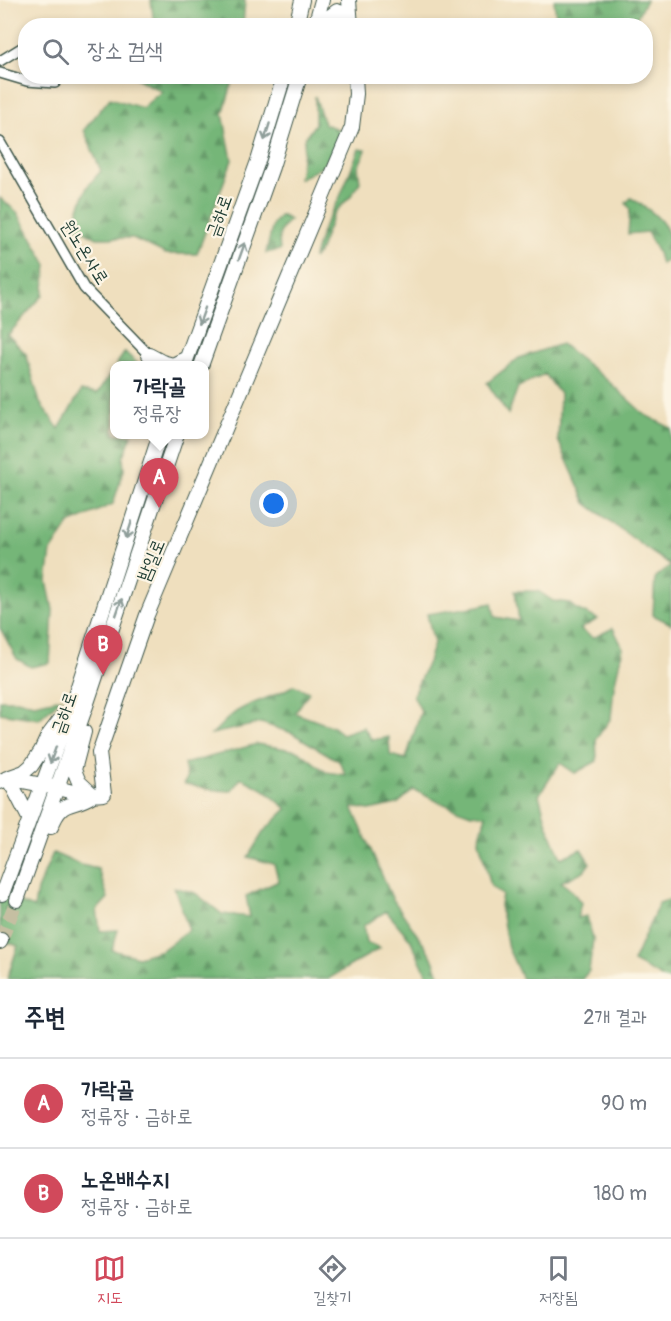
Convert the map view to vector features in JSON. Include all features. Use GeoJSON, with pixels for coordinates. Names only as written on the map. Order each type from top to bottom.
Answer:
{"type":"FeatureCollection","features":[{"type":"Feature","properties":{"kind":"main road"},"geometry":{"type":"LineString","coordinates":[[298,18],[302,0]]}},
{"type":"Feature","properties":{"kind":"main road"},"geometry":{"type":"LineString","coordinates":[[317,18],[322,0]]}},
{"type":"Feature","properties":{"kind":"main road"},"geometry":{"type":"LineString","coordinates":[[349,0],[350,18]]}},
{"type":"Feature","properties":{"kind":"main road"},"geometry":{"type":"LineString","coordinates":[[328,18],[337,12],[346,18]]}},
{"type":"Feature","properties":{"kind":"main road","name":"금하로"},"geometry":{"type":"LineString","coordinates":[[186,361],[258,161],[282,84]]}},
{"type":"Feature","properties":{"kind":"main road","name":"금하로"},"geometry":{"type":"LineString","coordinates":[[203,361],[272,167],[298,84]]}},
{"type":"Feature","properties":{"kind":"main road","name":"밤일로"},"geometry":{"type":"LineString","coordinates":[[93,795],[104,794],[99,753],[147,615],[352,127],[355,84]]}},
{"type":"Feature","properties":{"kind":"main road","name":"금하로"},"geometry":{"type":"LineString","coordinates":[[17,900],[57,788],[79,706],[159,439]]}},
{"type":"Feature","properties":{"kind":"main road","name":"금하로"},"geometry":{"type":"LineString","coordinates":[[2,894],[42,785],[79,706],[176,439]]}},
{"type":"Feature","properties":{"kind":"main road"},"geometry":{"type":"LineString","coordinates":[[79,706],[84,736],[74,770],[79,782],[93,795]]}},
{"type":"Feature","properties":{"kind":"main road"},"geometry":{"type":"LineString","coordinates":[[4,780],[31,766],[48,736],[79,706]]}},
{"type":"Feature","properties":{"kind":"main road"},"geometry":{"type":"LineString","coordinates":[[4,780],[42,785],[76,794],[93,795]]}},
{"type":"Feature","properties":{"kind":"main road"},"geometry":{"type":"LineString","coordinates":[[4,780],[14,789],[29,818]]}},
{"type":"Feature","properties":{"kind":"main road"},"geometry":{"type":"LineString","coordinates":[[30,860],[60,809],[69,804],[82,802],[93,795]]}},
{"type":"Feature","properties":{"kind":"street"},"geometry":{"type":"LineString","coordinates":[[0,61],[18,50]]}},
{"type":"Feature","properties":{"kind":"street"},"geometry":{"type":"LineString","coordinates":[[0,73],[18,78]]}},
{"type":"Feature","properties":{"kind":"street","name":"원노온사로"},"geometry":{"type":"LineString","coordinates":[[0,142],[84,288],[152,360]]}},
{"type":"Feature","properties":{"kind":"green space"},"geometry":{"type":"Polygon","coordinates":[[[151,0],[245,0],[244,18],[153,18],[151,0]]]}},
{"type":"Feature","properties":{"kind":"green space"},"geometry":{"type":"Polygon","coordinates":[[[554,0],[646,0],[636,18],[556,18],[554,0]]]}},
{"type":"Feature","properties":{"kind":"green space"},"geometry":{"type":"Polygon","coordinates":[[[147,84],[232,84],[223,114],[232,160],[197,254],[166,254],[133,238],[97,238],[73,225],[87,187],[101,171],[84,130],[110,98],[142,108],[162,91],[147,84]]]}},
{"type":"Feature","properties":{"kind":"green space"},"geometry":{"type":"Polygon","coordinates":[[[315,96],[324,124],[341,130],[339,144],[322,167],[299,179],[305,138],[315,124],[315,96]]]}},
{"type":"Feature","properties":{"kind":"green space"},"geometry":{"type":"Polygon","coordinates":[[[359,149],[366,150],[358,167],[360,182],[350,197],[334,213],[319,252],[313,259],[324,226],[340,197],[359,149]]]}},
{"type":"Feature","properties":{"kind":"green space"},"geometry":{"type":"Polygon","coordinates":[[[0,198],[17,212],[47,265],[43,295],[8,335],[26,354],[40,403],[59,429],[81,391],[97,394],[110,375],[110,439],[130,439],[123,458],[124,470],[113,504],[69,524],[51,551],[47,581],[53,610],[50,663],[31,667],[17,659],[0,628],[0,198]]]}},
{"type":"Feature","properties":{"kind":"green space"},"geometry":{"type":"Polygon","coordinates":[[[631,198],[655,215],[668,231],[671,257],[661,264],[647,232],[628,234],[630,209],[626,203],[631,198]]]}},
{"type":"Feature","properties":{"kind":"green space"},"geometry":{"type":"Polygon","coordinates":[[[280,215],[290,220],[280,233],[280,250],[266,253],[273,224],[280,215]]]}},
{"type":"Feature","properties":{"kind":"green space"},"geometry":{"type":"Polygon","coordinates":[[[561,344],[607,380],[645,415],[671,428],[671,565],[586,503],[558,440],[560,394],[545,374],[518,387],[508,414],[487,383],[519,358],[561,344]]]}},
{"type":"Feature","properties":{"kind":"green space"},"geometry":{"type":"Polygon","coordinates":[[[125,352],[135,361],[119,361],[125,352]]]}},
{"type":"Feature","properties":{"kind":"green space"},"geometry":{"type":"Polygon","coordinates":[[[671,566],[671,624],[653,615],[655,577],[671,566]]]}},
{"type":"Feature","properties":{"kind":"green space"},"geometry":{"type":"Polygon","coordinates":[[[515,591],[538,591],[553,601],[569,603],[576,609],[598,619],[580,629],[593,638],[613,628],[623,648],[614,686],[611,718],[596,739],[597,761],[575,773],[560,763],[539,795],[547,824],[561,858],[581,849],[590,863],[584,871],[561,882],[581,903],[577,918],[587,916],[593,939],[589,971],[582,979],[522,979],[508,948],[500,905],[502,895],[491,886],[479,841],[486,815],[471,814],[414,790],[397,804],[369,810],[352,807],[392,898],[431,955],[441,979],[429,979],[410,939],[386,911],[363,926],[366,942],[380,948],[328,979],[7,979],[18,946],[0,940],[0,895],[34,908],[37,890],[53,853],[81,865],[98,869],[108,898],[97,910],[100,931],[118,930],[112,950],[138,957],[162,950],[189,930],[174,887],[195,893],[222,914],[250,917],[246,896],[279,881],[274,864],[248,857],[264,831],[287,809],[263,789],[241,778],[231,791],[184,784],[187,778],[184,764],[257,744],[299,751],[326,772],[346,775],[339,761],[292,733],[261,723],[212,734],[237,711],[294,685],[309,692],[295,713],[333,727],[342,734],[363,727],[372,740],[389,737],[390,755],[406,759],[421,711],[413,695],[434,643],[427,614],[492,603],[495,617],[519,621],[515,591]]]}},
{"type":"Feature","properties":{"kind":"green space"},"geometry":{"type":"Polygon","coordinates":[[[62,698],[39,719],[0,713],[0,700],[17,700],[34,704],[62,698]]]}},
{"type":"Feature","properties":{"kind":"green space"},"geometry":{"type":"Polygon","coordinates":[[[671,899],[671,979],[665,979],[633,962],[659,903],[671,899]]]}},
{"type":"Feature","properties":{"kind":"tunnel"},"geometry":{"type":"LineString","coordinates":[[1,940],[17,900]]}},
{"type":"Feature","properties":{"kind":"place","name":"가락골"},"geometry":{"type":"Point","coordinates":[159,508]}},
{"type":"Feature","properties":{"kind":"place","name":"노온배수지"},"geometry":{"type":"Point","coordinates":[103,675]}}]}
